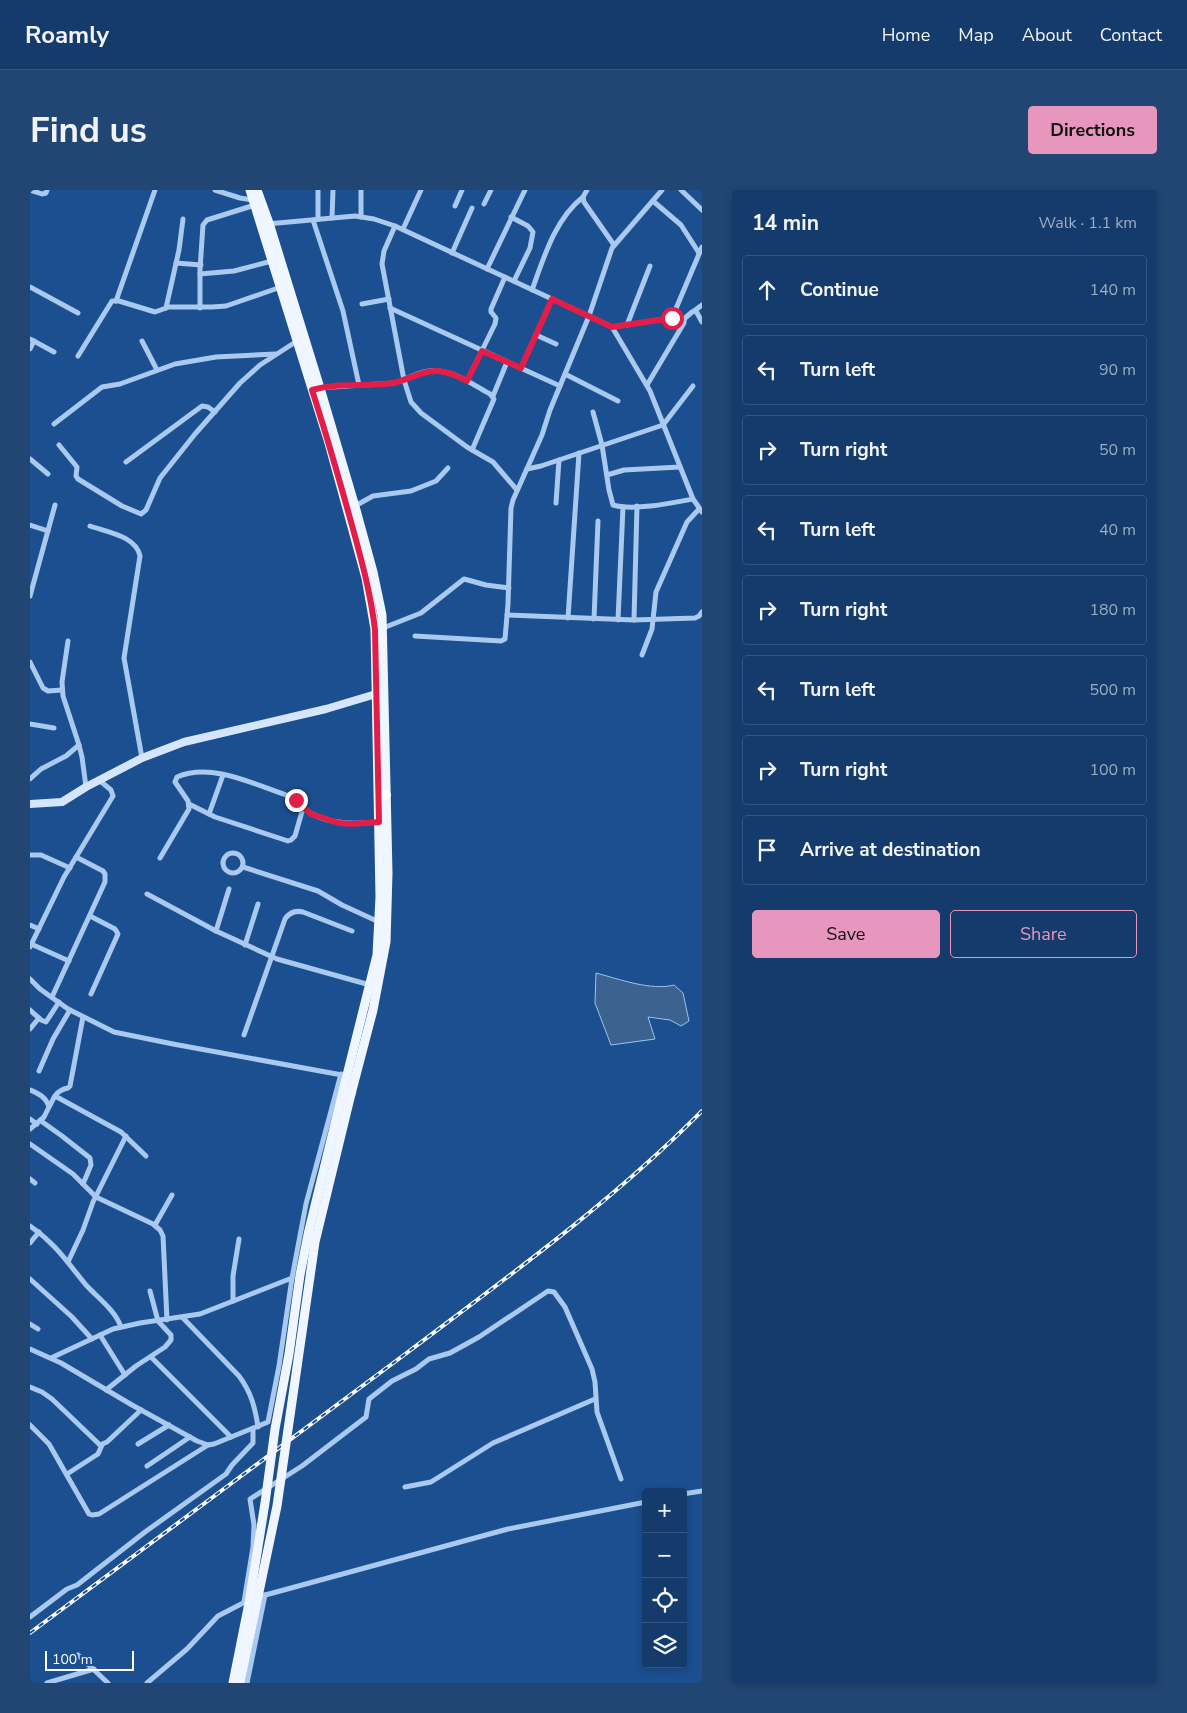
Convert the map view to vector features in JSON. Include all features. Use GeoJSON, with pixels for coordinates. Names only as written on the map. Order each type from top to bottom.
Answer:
{"type":"FeatureCollection","features":[{"type":"Feature","properties":{"kind":"main road"},"geometry":{"type":"LineString","coordinates":[[240,1683],[277,1506],[315,1242],[347,1092],[348,1076],[377,955],[379,922],[379,822],[382,795],[383,628],[378,595],[355,506],[316,389],[265,224],[254,203],[250,190]]}},
{"type":"Feature","properties":{"kind":"main road"},"geometry":{"type":"LineString","coordinates":[[257,190],[273,261],[297,341],[316,389],[366,578],[375,630],[376,694],[388,873],[386,942],[380,980],[348,1076]]}},
{"type":"Feature","properties":{"kind":"main road"},"geometry":{"type":"LineString","coordinates":[[233,1683],[249,1603],[302,1266],[309,1230],[347,1092]]}},
{"type":"Feature","properties":{"kind":"street"},"geometry":{"type":"LineString","coordinates":[[30,190],[42,194],[46,193],[47,190]]}},
{"type":"Feature","properties":{"kind":"street"},"geometry":{"type":"LineString","coordinates":[[116,301],[156,190]]}},
{"type":"Feature","properties":{"kind":"street"},"geometry":{"type":"LineString","coordinates":[[215,190],[254,203]]}},
{"type":"Feature","properties":{"kind":"street"},"geometry":{"type":"LineString","coordinates":[[318,190],[315,220],[344,311],[359,385]]}},
{"type":"Feature","properties":{"kind":"street"},"geometry":{"type":"LineString","coordinates":[[332,218],[333,190]]}},
{"type":"Feature","properties":{"kind":"street"},"geometry":{"type":"LineString","coordinates":[[361,190],[361,217]]}},
{"type":"Feature","properties":{"kind":"street"},"geometry":{"type":"LineString","coordinates":[[403,229],[421,190]]}},
{"type":"Feature","properties":{"kind":"street"},"geometry":{"type":"LineString","coordinates":[[455,206],[462,190]]}},
{"type":"Feature","properties":{"kind":"street"},"geometry":{"type":"LineString","coordinates":[[484,204],[491,190]]}},
{"type":"Feature","properties":{"kind":"street"},"geometry":{"type":"LineString","coordinates":[[487,269],[524,190]]}},
{"type":"Feature","properties":{"kind":"street"},"geometry":{"type":"LineString","coordinates":[[532,290],[554,235],[569,210],[583,197],[587,190]]}},
{"type":"Feature","properties":{"kind":"street"},"geometry":{"type":"LineString","coordinates":[[415,636],[501,641],[505,639],[509,588],[511,508],[517,490],[589,316],[614,245],[662,190]]}},
{"type":"Feature","properties":{"kind":"street"},"geometry":{"type":"LineString","coordinates":[[681,190],[702,210]]}},
{"type":"Feature","properties":{"kind":"street"},"geometry":{"type":"LineString","coordinates":[[583,197],[584,202],[614,245]]}},
{"type":"Feature","properties":{"kind":"street"},"geometry":{"type":"LineString","coordinates":[[653,201],[681,225],[701,250],[672,318]]}},
{"type":"Feature","properties":{"kind":"street"},"geometry":{"type":"LineString","coordinates":[[200,308],[202,230],[205,222],[254,203]]}},
{"type":"Feature","properties":{"kind":"street"},"geometry":{"type":"LineString","coordinates":[[452,253],[472,208]]}},
{"type":"Feature","properties":{"kind":"street"},"geometry":{"type":"LineString","coordinates":[[265,224],[361,217],[395,226],[612,327],[647,385],[693,499],[701,510],[688,522],[656,592],[652,629],[642,655]]}},
{"type":"Feature","properties":{"kind":"street"},"geometry":{"type":"LineString","coordinates":[[511,217],[528,226],[533,232],[530,248],[514,281]]}},
{"type":"Feature","properties":{"kind":"street"},"geometry":{"type":"LineString","coordinates":[[166,308],[183,219]]}},
{"type":"Feature","properties":{"kind":"street"},"geometry":{"type":"LineString","coordinates":[[395,226],[382,257],[390,308],[408,396],[415,408],[472,450],[493,462],[517,490]]}},
{"type":"Feature","properties":{"kind":"street"},"geometry":{"type":"LineString","coordinates":[[200,274],[234,271],[273,261]]}},
{"type":"Feature","properties":{"kind":"street"},"geometry":{"type":"LineString","coordinates":[[176,263],[200,265]]}},
{"type":"Feature","properties":{"kind":"street"},"geometry":{"type":"LineString","coordinates":[[627,324],[650,266]]}},
{"type":"Feature","properties":{"kind":"street"},"geometry":{"type":"LineString","coordinates":[[467,381],[495,324],[496,318],[491,309],[505,277]]}},
{"type":"Feature","properties":{"kind":"street"},"geometry":{"type":"LineString","coordinates":[[30,287],[78,313]]}},
{"type":"Feature","properties":{"kind":"street"},"geometry":{"type":"LineString","coordinates":[[78,356],[112,301],[152,312],[166,308],[226,306],[281,287]]}},
{"type":"Feature","properties":{"kind":"street"},"geometry":{"type":"LineString","coordinates":[[362,304],[389,299]]}},
{"type":"Feature","properties":{"kind":"street"},"geometry":{"type":"LineString","coordinates":[[521,368],[552,299]]}},
{"type":"Feature","properties":{"kind":"street"},"geometry":{"type":"LineString","coordinates":[[647,385],[684,323],[684,319],[702,305]]}},
{"type":"Feature","properties":{"kind":"street"},"geometry":{"type":"LineString","coordinates":[[390,308],[560,386]]}},
{"type":"Feature","properties":{"kind":"street"},"geometry":{"type":"LineString","coordinates":[[694,311],[697,312],[702,322]]}},
{"type":"Feature","properties":{"kind":"street"},"geometry":{"type":"LineString","coordinates":[[612,327],[672,318],[684,319]]}},
{"type":"Feature","properties":{"kind":"street"},"geometry":{"type":"LineString","coordinates":[[536,335],[556,344]]}},
{"type":"Feature","properties":{"kind":"street"},"geometry":{"type":"LineString","coordinates":[[30,349],[32,340],[54,352]]}},
{"type":"Feature","properties":{"kind":"street"},"geometry":{"type":"LineString","coordinates":[[142,341],[157,370]]}},
{"type":"Feature","properties":{"kind":"street"},"geometry":{"type":"LineString","coordinates":[[59,445],[77,467],[76,476],[78,479],[122,506],[141,514],[146,510],[164,471],[240,384],[260,365],[297,341]]}},
{"type":"Feature","properties":{"kind":"street"},"geometry":{"type":"LineString","coordinates":[[54,424],[102,387],[120,384],[175,364],[216,357],[275,354]]}},
{"type":"Feature","properties":{"kind":"street"},"geometry":{"type":"LineString","coordinates":[[472,450],[493,402],[493,396],[507,362]]}},
{"type":"Feature","properties":{"kind":"street"},"geometry":{"type":"LineString","coordinates":[[316,389],[382,384],[436,371],[450,373],[493,396]]}},
{"type":"Feature","properties":{"kind":"street"},"geometry":{"type":"LineString","coordinates":[[565,374],[618,401]]}},
{"type":"Feature","properties":{"kind":"street"},"geometry":{"type":"LineString","coordinates":[[527,469],[663,425],[693,386]]}},
{"type":"Feature","properties":{"kind":"street"},"geometry":{"type":"LineString","coordinates":[[126,462],[202,406],[208,406],[215,412]]}},
{"type":"Feature","properties":{"kind":"street"},"geometry":{"type":"LineString","coordinates":[[593,412],[602,445],[613,506],[665,504],[693,499]]}},
{"type":"Feature","properties":{"kind":"street"},"geometry":{"type":"LineString","coordinates":[[568,618],[579,453]]}},
{"type":"Feature","properties":{"kind":"street"},"geometry":{"type":"LineString","coordinates":[[30,459],[48,474]]}},
{"type":"Feature","properties":{"kind":"street"},"geometry":{"type":"LineString","coordinates":[[556,503],[559,460]]}},
{"type":"Feature","properties":{"kind":"street"},"geometry":{"type":"LineString","coordinates":[[607,475],[624,470],[680,467]]}},
{"type":"Feature","properties":{"kind":"street"},"geometry":{"type":"LineString","coordinates":[[355,506],[373,496],[411,491],[436,481],[448,468]]}},
{"type":"Feature","properties":{"kind":"street"},"geometry":{"type":"LineString","coordinates":[[30,596],[55,505]]}},
{"type":"Feature","properties":{"kind":"street"},"geometry":{"type":"LineString","coordinates":[[634,620],[637,506]]}},
{"type":"Feature","properties":{"kind":"street"},"geometry":{"type":"LineString","coordinates":[[618,620],[623,507]]}},
{"type":"Feature","properties":{"kind":"street"},"geometry":{"type":"LineString","coordinates":[[594,619],[598,521]]}},
{"type":"Feature","properties":{"kind":"street"},"geometry":{"type":"LineString","coordinates":[[30,525],[48,531]]}},
{"type":"Feature","properties":{"kind":"street"},"geometry":{"type":"LineString","coordinates":[[90,526],[133,542],[139,550],[140,556],[124,658],[142,758]]}},
{"type":"Feature","properties":{"kind":"street"},"geometry":{"type":"LineString","coordinates":[[383,628],[422,613],[464,579],[486,585],[509,588]]}},
{"type":"Feature","properties":{"kind":"street"},"geometry":{"type":"LineString","coordinates":[[507,615],[653,620],[695,618],[700,616],[702,612]]}},
{"type":"Feature","properties":{"kind":"street"},"geometry":{"type":"LineString","coordinates":[[68,641],[62,690],[82,757],[86,787]]}},
{"type":"Feature","properties":{"kind":"street"},"geometry":{"type":"LineString","coordinates":[[30,662],[42,688],[48,691],[62,690]]}},
{"type":"Feature","properties":{"kind":"street"},"geometry":{"type":"LineString","coordinates":[[30,804],[62,802],[86,787],[142,758],[189,741],[326,709],[376,694]]}},
{"type":"Feature","properties":{"kind":"street"},"geometry":{"type":"LineString","coordinates":[[30,724],[54,728]]}},
{"type":"Feature","properties":{"kind":"street"},"geometry":{"type":"LineString","coordinates":[[30,779],[42,769],[66,756],[79,745]]}},
{"type":"Feature","properties":{"kind":"street"},"geometry":{"type":"LineString","coordinates":[[160,858],[189,809],[188,801],[175,782],[177,777],[189,773],[198,772],[223,775],[289,796],[311,814],[339,823],[379,822]]}},
{"type":"Feature","properties":{"kind":"street"},"geometry":{"type":"LineString","coordinates":[[209,814],[223,775]]}},
{"type":"Feature","properties":{"kind":"street"},"geometry":{"type":"LineString","coordinates":[[69,961],[31,946],[70,868],[113,796],[112,790],[99,780]]}},
{"type":"Feature","properties":{"kind":"street"},"geometry":{"type":"LineString","coordinates":[[189,804],[209,814],[288,841],[295,836],[303,808]]}},
{"type":"Feature","properties":{"kind":"street"},"geometry":{"type":"LineString","coordinates":[[232,853],[239,854],[243,860],[243,867],[235,873],[229,872],[224,868],[224,858],[232,853]]}},
{"type":"Feature","properties":{"kind":"street"},"geometry":{"type":"LineString","coordinates":[[30,855],[41,855],[70,868]]}},
{"type":"Feature","properties":{"kind":"street"},"geometry":{"type":"LineString","coordinates":[[52,997],[105,882],[105,874],[76,858]]}},
{"type":"Feature","properties":{"kind":"street"},"geometry":{"type":"LineString","coordinates":[[243,867],[318,891],[342,905],[379,922]]}},
{"type":"Feature","properties":{"kind":"street"},"geometry":{"type":"LineString","coordinates":[[216,931],[229,889]]}},
{"type":"Feature","properties":{"kind":"street"},"geometry":{"type":"LineString","coordinates":[[147,894],[216,931],[272,957],[370,985]]}},
{"type":"Feature","properties":{"kind":"street"},"geometry":{"type":"LineString","coordinates":[[245,945],[258,904]]}},
{"type":"Feature","properties":{"kind":"street"},"geometry":{"type":"LineString","coordinates":[[244,1035],[285,919],[292,912],[303,912],[352,931]]}},
{"type":"Feature","properties":{"kind":"street"},"geometry":{"type":"LineString","coordinates":[[90,916],[115,929],[118,934],[91,994]]}},
{"type":"Feature","properties":{"kind":"street"},"geometry":{"type":"LineString","coordinates":[[30,926],[39,929]]}},
{"type":"Feature","properties":{"kind":"street"},"geometry":{"type":"LineString","coordinates":[[30,979],[40,989],[70,1010],[114,1032],[348,1076],[310,1188],[292,1278],[280,1366],[268,1422],[208,1445],[95,1515],[89,1514],[49,1444],[30,1425]]}},
{"type":"Feature","properties":{"kind":"street"},"geometry":{"type":"LineString","coordinates":[[30,1010],[44,1022],[48,1020],[59,1002]]}},
{"type":"Feature","properties":{"kind":"street"},"geometry":{"type":"LineString","coordinates":[[39,1071],[53,1039],[70,1010]]}},
{"type":"Feature","properties":{"kind":"street"},"geometry":{"type":"LineString","coordinates":[[30,1129],[39,1123],[60,1090],[70,1086],[83,1017]]}},
{"type":"Feature","properties":{"kind":"street"},"geometry":{"type":"LineString","coordinates":[[30,1029],[39,1018]]}},
{"type":"Feature","properties":{"kind":"street"},"geometry":{"type":"LineString","coordinates":[[30,1090],[45,1099],[49,1107]]}},
{"type":"Feature","properties":{"kind":"street"},"geometry":{"type":"LineString","coordinates":[[55,1096],[126,1136],[146,1156]]}},
{"type":"Feature","properties":{"kind":"street"},"geometry":{"type":"LineString","coordinates":[[30,1119],[62,1136],[90,1158],[91,1165],[83,1184]]}},
{"type":"Feature","properties":{"kind":"street"},"geometry":{"type":"LineString","coordinates":[[68,1262],[81,1236],[89,1211],[126,1136]]}},
{"type":"Feature","properties":{"kind":"street"},"geometry":{"type":"LineString","coordinates":[[30,1144],[73,1174],[96,1197],[160,1230],[163,1236],[167,1320]]}},
{"type":"Feature","properties":{"kind":"street"},"geometry":{"type":"LineString","coordinates":[[155,1226],[172,1194]]}},
{"type":"Feature","properties":{"kind":"street"},"geometry":{"type":"LineString","coordinates":[[30,1226],[54,1245],[86,1285],[115,1315],[121,1327]]}},
{"type":"Feature","properties":{"kind":"street"},"geometry":{"type":"LineString","coordinates":[[30,1242],[39,1232]]}},
{"type":"Feature","properties":{"kind":"street"},"geometry":{"type":"LineString","coordinates":[[233,1301],[233,1276],[240,1238]]}},
{"type":"Feature","properties":{"kind":"street"},"geometry":{"type":"LineString","coordinates":[[51,1358],[121,1327],[183,1318],[210,1311],[292,1278]]}},
{"type":"Feature","properties":{"kind":"street"},"geometry":{"type":"LineString","coordinates":[[30,1279],[72,1317],[92,1339]]}},
{"type":"Feature","properties":{"kind":"street"},"geometry":{"type":"LineString","coordinates":[[244,1602],[253,1547],[254,1525],[250,1500],[302,1466],[368,1415],[368,1400],[372,1396],[429,1359],[445,1355],[471,1341],[517,1313],[544,1293],[552,1291],[565,1307],[592,1368],[599,1420],[621,1479]]}},
{"type":"Feature","properties":{"kind":"street"},"geometry":{"type":"LineString","coordinates":[[106,1390],[165,1347],[171,1340],[170,1335],[158,1321],[150,1292]]}},
{"type":"Feature","properties":{"kind":"street"},"geometry":{"type":"LineString","coordinates":[[30,1617],[67,1589],[77,1585],[145,1532],[226,1474],[253,1443],[256,1428],[256,1407],[246,1386],[239,1376],[183,1318]]}},
{"type":"Feature","properties":{"kind":"street"},"geometry":{"type":"LineString","coordinates":[[30,1324],[38,1329]]}},
{"type":"Feature","properties":{"kind":"street"},"geometry":{"type":"LineString","coordinates":[[100,1335],[125,1375]]}},
{"type":"Feature","properties":{"kind":"street"},"geometry":{"type":"LineString","coordinates":[[30,1349],[51,1358],[140,1410],[208,1445]]}},
{"type":"Feature","properties":{"kind":"street"},"geometry":{"type":"LineString","coordinates":[[151,1357],[231,1437]]}},
{"type":"Feature","properties":{"kind":"street"},"geometry":{"type":"LineString","coordinates":[[31,1389],[42,1392],[52,1399],[97,1444],[102,1445]]}},
{"type":"Feature","properties":{"kind":"street"},"geometry":{"type":"LineString","coordinates":[[405,1487],[430,1482],[493,1443],[595,1399]]}},
{"type":"Feature","properties":{"kind":"street"},"geometry":{"type":"LineString","coordinates":[[67,1474],[98,1454],[102,1445],[140,1410]]}},
{"type":"Feature","properties":{"kind":"street"},"geometry":{"type":"LineString","coordinates":[[138,1444],[169,1425]]}},
{"type":"Feature","properties":{"kind":"street"},"geometry":{"type":"LineString","coordinates":[[147,1466],[190,1437]]}},
{"type":"Feature","properties":{"kind":"street"},"geometry":{"type":"LineString","coordinates":[[687,1493],[702,1491]]}},
{"type":"Feature","properties":{"kind":"street"},"geometry":{"type":"LineString","coordinates":[[147,1683],[187,1650],[218,1616],[244,1602],[508,1529],[642,1503]]}},
{"type":"Feature","properties":{"kind":"street"},"geometry":{"type":"LineString","coordinates":[[247,1683],[265,1595]]}},
{"type":"Feature","properties":{"kind":"street"},"geometry":{"type":"LineString","coordinates":[[78,1655],[108,1683]]}},
{"type":"Feature","properties":{"kind":"street"},"geometry":{"type":"LineString","coordinates":[[47,1683],[94,1670]]}},
{"type":"Feature","properties":{"kind":"water"},"geometry":{"type":"Polygon","coordinates":[[[596,973],[645,985],[674,985],[683,993],[689,1021],[681,1026],[670,1020],[648,1017],[655,1039],[611,1045],[595,1003],[596,973]]]}},
{"type":"Feature","properties":{"kind":"railway"},"geometry":{"type":"LineString","coordinates":[[30,1633],[560,1237],[633,1176],[702,1111]]}},
{"type":"Feature","properties":{"kind":"route"},"geometry":{"type":"LineString","coordinates":[[296,800],[311,814],[339,823],[379,822],[374,613],[348,510],[312,390],[335,386],[394,383],[422,373],[436,371],[450,373],[467,381],[482,351],[521,368],[552,299],[612,327],[672,318]]}}]}
